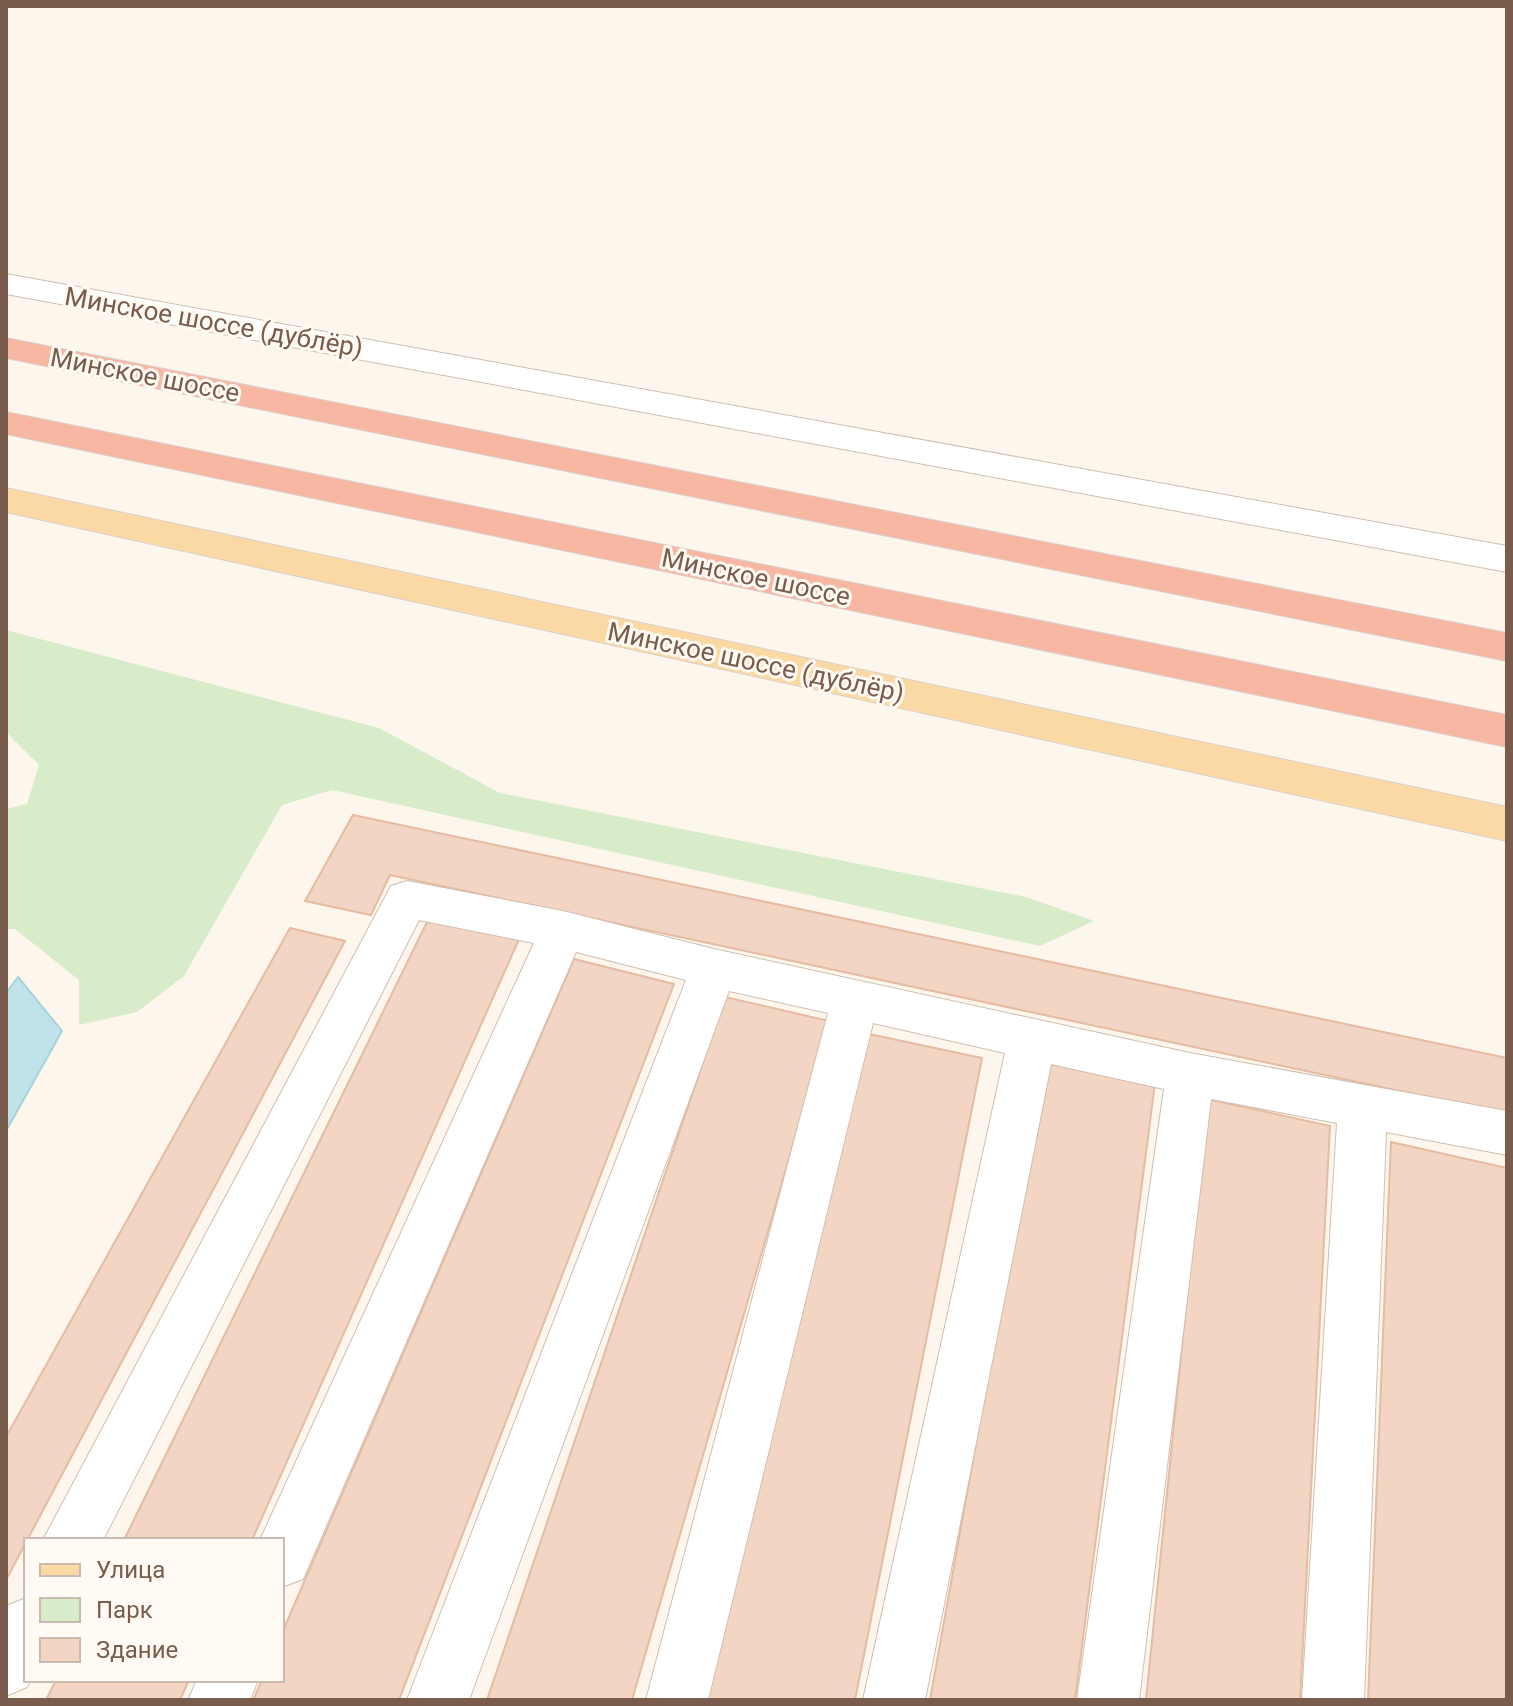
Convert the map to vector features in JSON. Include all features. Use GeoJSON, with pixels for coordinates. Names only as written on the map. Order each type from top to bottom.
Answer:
{"type":"FeatureCollection","features":[{"type":"Feature","properties":{"kind":"highway","name":"Минское шоссе"},"geometry":{"type":"LineString","coordinates":[[6,348],[1507,647]]}},
{"type":"Feature","properties":{"kind":"highway","name":"Минское шоссе"},"geometry":{"type":"LineString","coordinates":[[6,423],[1507,731]]}},
{"type":"Feature","properties":{"kind":"main road","name":"Минское шоссе (дублёр)"},"geometry":{"type":"LineString","coordinates":[[6,500],[1507,824]]}},
{"type":"Feature","properties":{"kind":"street","name":"Минское шоссе (дублёр)"},"geometry":{"type":"LineString","coordinates":[[6,284],[1507,559]]}},
{"type":"Feature","properties":{"kind":"street"},"geometry":{"type":"LineString","coordinates":[[73,1538],[407,899],[563,930],[714,968],[1190,1074],[1507,1133]]}},
{"type":"Feature","properties":{"kind":"street"},"geometry":{"type":"LineString","coordinates":[[284,1554],[563,930]]}},
{"type":"Feature","properties":{"kind":"street"},"geometry":{"type":"LineString","coordinates":[[438,1700],[714,968]]}},
{"type":"Feature","properties":{"kind":"street"},"geometry":{"type":"LineString","coordinates":[[677,1700],[855,1000]]}},
{"type":"Feature","properties":{"kind":"street"},"geometry":{"type":"LineString","coordinates":[[894,1700],[1032,1038]]}},
{"type":"Feature","properties":{"kind":"street"},"geometry":{"type":"LineString","coordinates":[[1108,1700],[1190,1074]]}},
{"type":"Feature","properties":{"kind":"street"},"geometry":{"type":"LineString","coordinates":[[1333,1700],[1362,1108]]}},
{"type":"Feature","properties":{"kind":"street"},"geometry":{"type":"LineString","coordinates":[[6,1666],[24,1632]]}},
{"type":"Feature","properties":{"kind":"green space"},"geometry":{"type":"Polygon","coordinates":[[[6,630],[379,728],[500,793],[1026,897],[1094,921],[1040,946],[332,790],[282,805],[184,976],[137,1012],[79,1025],[79,980],[15,929],[6,929],[6,809],[27,804],[39,765],[6,732],[6,630]]]}},
{"type":"Feature","properties":{"kind":"water"},"geometry":{"type":"Polygon","coordinates":[[[18,977],[62,1031],[6,1131],[6,993],[18,977]]]}},
{"type":"Feature","properties":{"kind":"building"},"geometry":{"type":"Polygon","coordinates":[[[353,815],[1507,1058],[1507,1114],[390,875],[371,915],[305,901],[353,815]]]}},
{"type":"Feature","properties":{"kind":"building"},"geometry":{"type":"Polygon","coordinates":[[[430,916],[520,937],[253,1538],[125,1538],[430,916]]]}},
{"type":"Feature","properties":{"kind":"building"},"geometry":{"type":"Polygon","coordinates":[[[290,928],[345,941],[28,1538],[24,1538],[24,1546],[6,1580],[6,1437],[290,928]]]}},
{"type":"Feature","properties":{"kind":"building"},"geometry":{"type":"Polygon","coordinates":[[[574,959],[674,984],[399,1700],[253,1700],[261,1682],[284,1682],[284,1628],[574,959]]]}},
{"type":"Feature","properties":{"kind":"building"},"geometry":{"type":"Polygon","coordinates":[[[725,997],[829,1021],[632,1700],[487,1700],[725,997]]]}},
{"type":"Feature","properties":{"kind":"building"},"geometry":{"type":"Polygon","coordinates":[[[869,1034],[982,1058],[855,1700],[704,1700],[869,1034]]]}},
{"type":"Feature","properties":{"kind":"building"},"geometry":{"type":"Polygon","coordinates":[[[1045,1058],[1155,1083],[1075,1700],[930,1700],[1045,1058]]]}},
{"type":"Feature","properties":{"kind":"building"},"geometry":{"type":"Polygon","coordinates":[[[1207,1099],[1330,1126],[1300,1700],[1146,1700],[1207,1099]]]}},
{"type":"Feature","properties":{"kind":"building"},"geometry":{"type":"Polygon","coordinates":[[[1391,1142],[1507,1168],[1507,1700],[1368,1700],[1391,1142]]]}},
{"type":"Feature","properties":{"kind":"building"},"geometry":{"type":"Polygon","coordinates":[[[55,1682],[188,1682],[180,1700],[46,1700],[55,1682]]]}}]}
